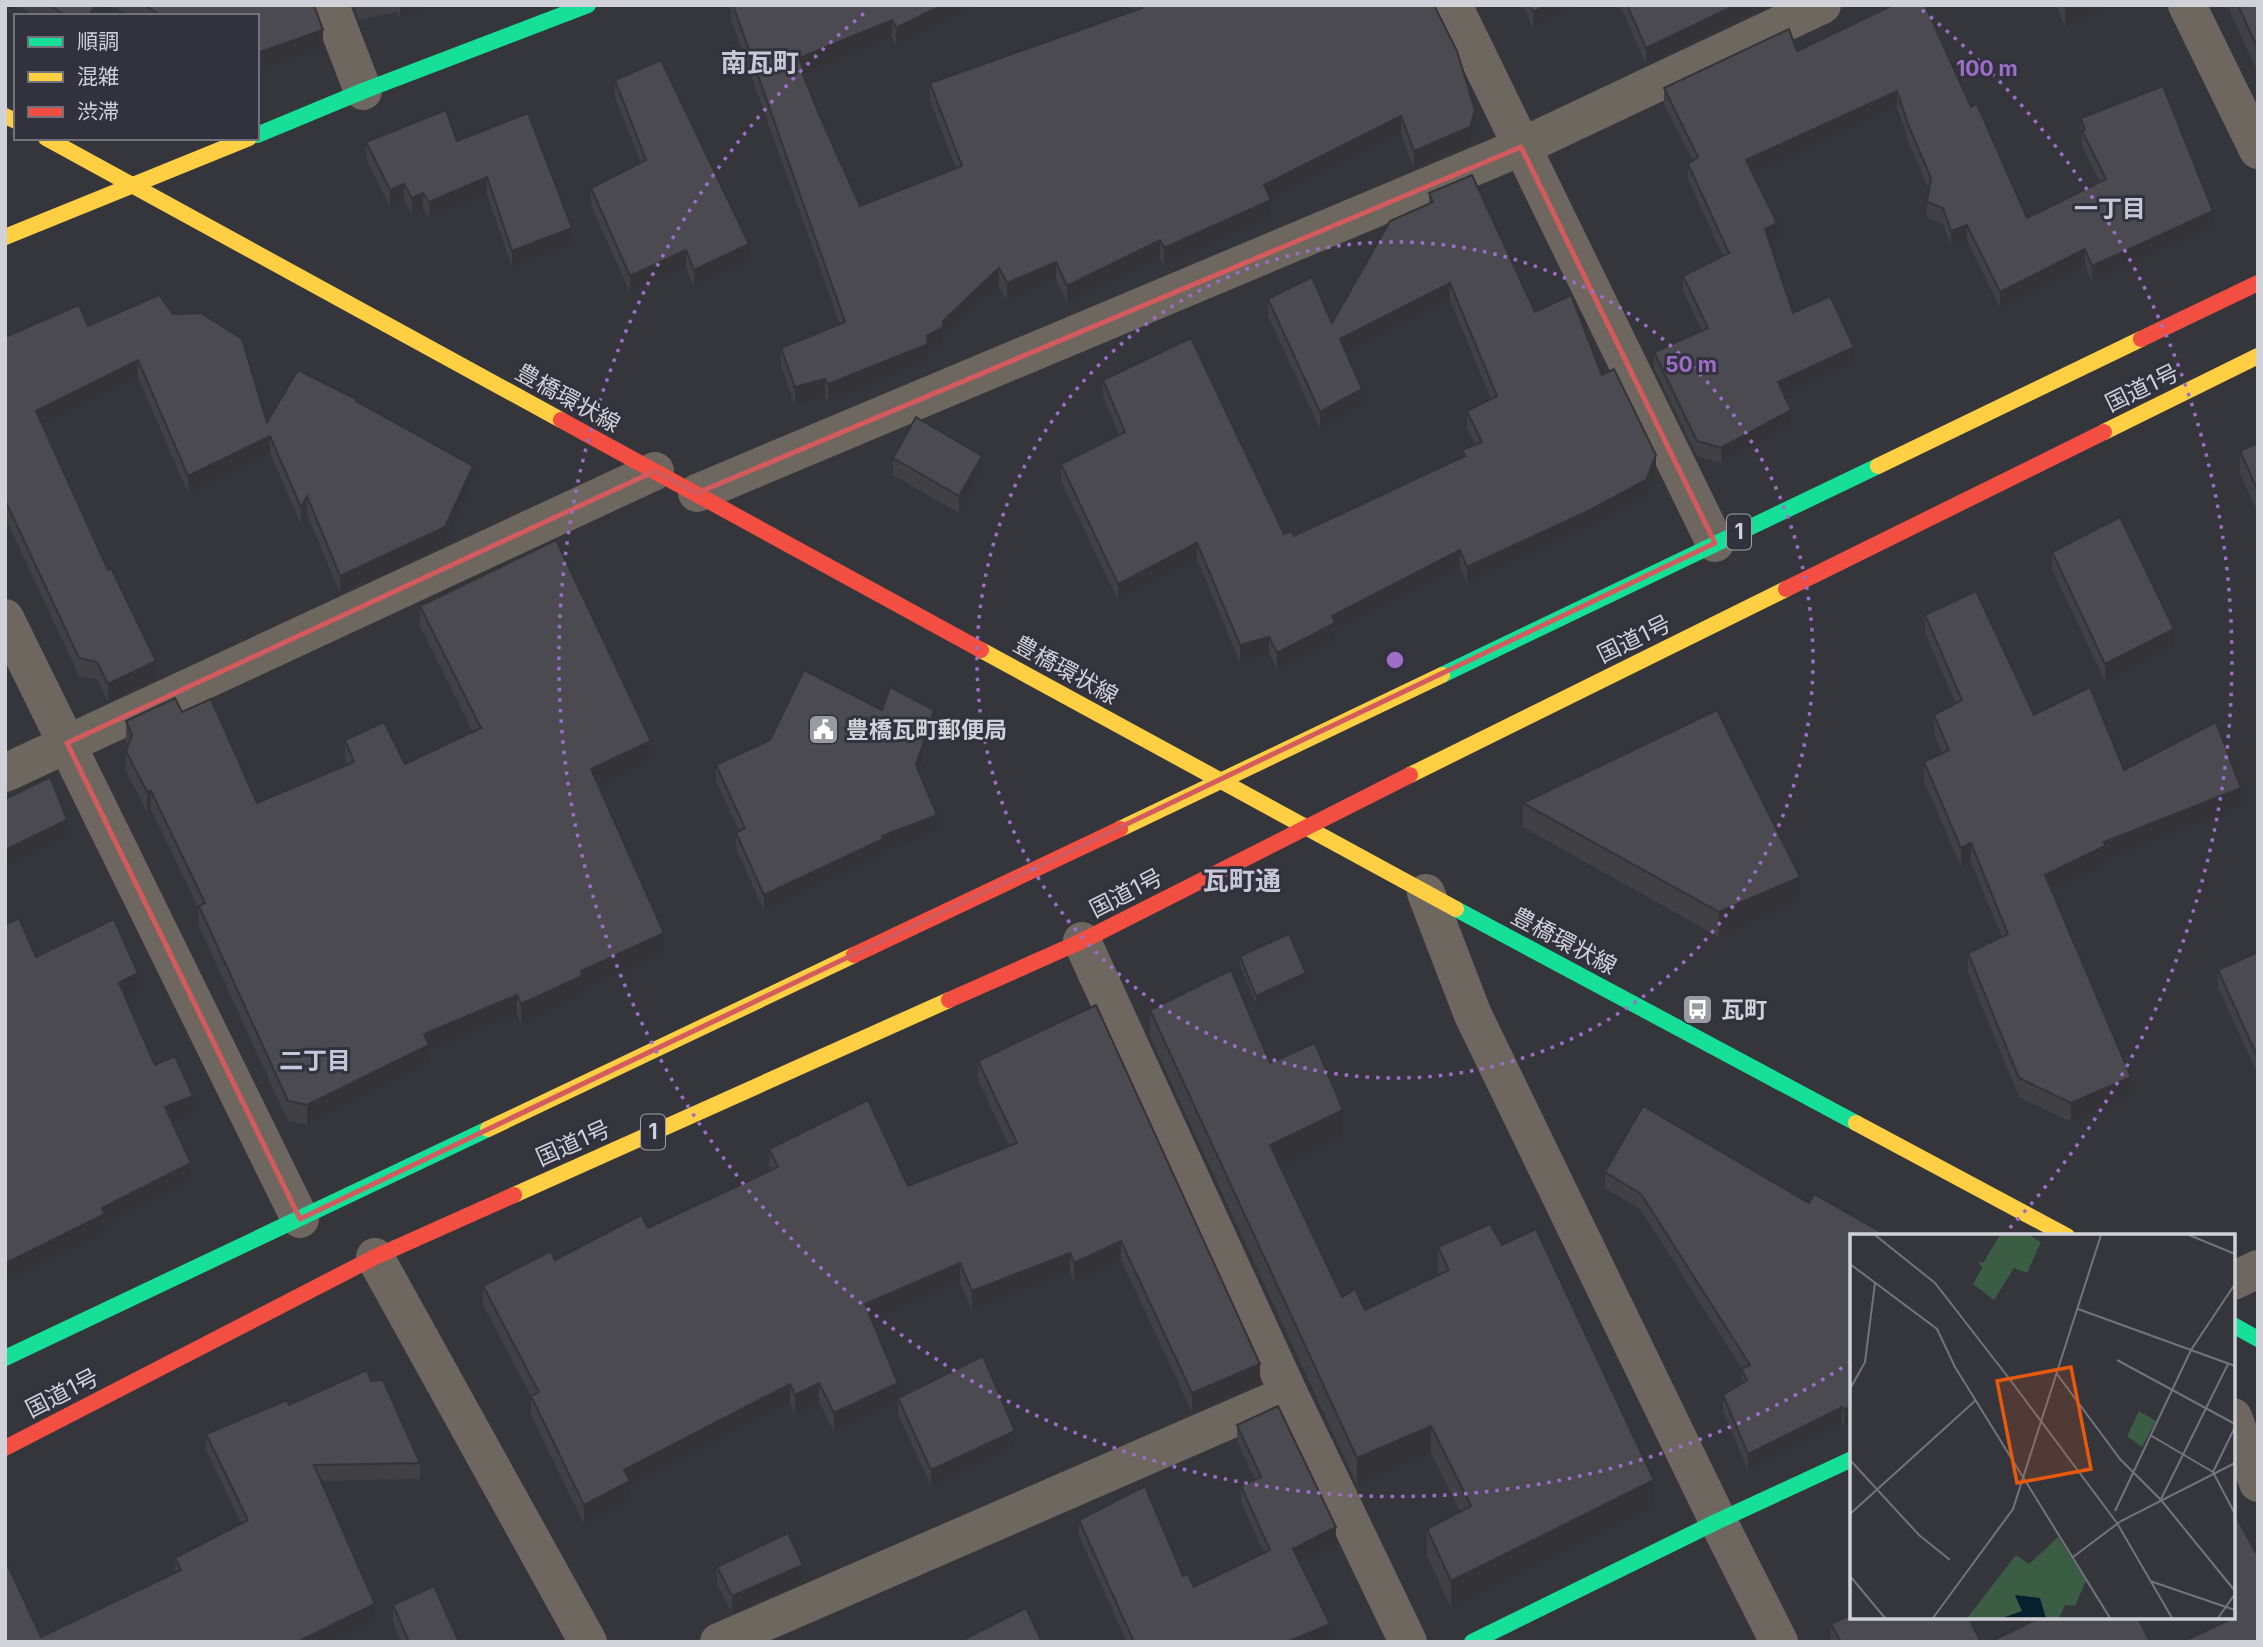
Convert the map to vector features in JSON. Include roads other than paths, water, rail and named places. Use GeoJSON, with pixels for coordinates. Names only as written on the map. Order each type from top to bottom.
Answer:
{"type":"FeatureCollection","features":[{"type":"Feature","properties":{"kind":"main road"},"geometry":{"type":"LineString","coordinates":[[259,134],[363,91],[588,5]]}},
{"type":"Feature","properties":{"kind":"main road","name":"豊橋環状線"},"geometry":{"type":"LineString","coordinates":[[50,140],[1426,893],[2063,1234]]}},
{"type":"Feature","properties":{"kind":"main road"},"geometry":{"type":"LineString","coordinates":[[5,237],[245,140]]}},
{"type":"Feature","properties":{"kind":"main road","name":"国道1号"},"geometry":{"type":"LineString","coordinates":[[5,1358],[1221,781],[2258,283]]}},
{"type":"Feature","properties":{"kind":"main road","name":"国道1号"},"geometry":{"type":"LineString","coordinates":[[5,1448],[375,1256],[1082,941],[1305,827],[2258,356]]}},
{"type":"Feature","properties":{"kind":"main road"},"geometry":{"type":"LineString","coordinates":[[2235,1326],[2258,1339]]}},
{"type":"Feature","properties":{"kind":"main road"},"geometry":{"type":"LineString","coordinates":[[1472,1642],[1718,1521],[1850,1460]]}},
{"type":"Feature","properties":{"kind":"street"},"geometry":{"type":"LineString","coordinates":[[330,5],[363,91]]}},
{"type":"Feature","properties":{"kind":"street"},"geometry":{"type":"LineString","coordinates":[[1453,5],[1715,543]]}},
{"type":"Feature","properties":{"kind":"street"},"geometry":{"type":"LineString","coordinates":[[697,493],[1521,147],[1822,5]]}},
{"type":"Feature","properties":{"kind":"street"},"geometry":{"type":"LineString","coordinates":[[2187,5],[2258,150]]}},
{"type":"Feature","properties":{"kind":"street"},"geometry":{"type":"LineString","coordinates":[[5,773],[655,471]]}},
{"type":"Feature","properties":{"kind":"street"},"geometry":{"type":"LineString","coordinates":[[5,618],[300,1219]]}},
{"type":"Feature","properties":{"kind":"street"},"geometry":{"type":"LineString","coordinates":[[1426,893],[1473,1015],[1779,1642]]}},
{"type":"Feature","properties":{"kind":"street"},"geometry":{"type":"LineString","coordinates":[[1082,941],[1289,1394],[1408,1642]]}},
{"type":"Feature","properties":{"kind":"street"},"geometry":{"type":"LineString","coordinates":[[375,1256],[588,1642]]}},
{"type":"Feature","properties":{"kind":"street"},"geometry":{"type":"LineString","coordinates":[[2235,1280],[2258,1269]]}},
{"type":"Feature","properties":{"kind":"street"},"geometry":{"type":"LineString","coordinates":[[719,1642],[1289,1394]]}},
{"type":"Feature","properties":{"kind":"street"},"geometry":{"type":"LineString","coordinates":[[2235,1422],[2258,1483]]}},
{"type":"Feature","properties":{"kind":"place","name":"豊橋瓦町郵便局"},"geometry":{"type":"Point","coordinates":[823,730]}},
{"type":"Feature","properties":{"kind":"place","name":"瓦町"},"geometry":{"type":"Point","coordinates":[1698,1010]}},
{"type":"Feature","properties":{"kind":"district","name":"南瓦町"},"geometry":{"type":"Point","coordinates":[760,63]}},
{"type":"Feature","properties":{"kind":"district","name":"一丁目"},"geometry":{"type":"Point","coordinates":[2110,209]}},
{"type":"Feature","properties":{"kind":"district","name":"瓦町通"},"geometry":{"type":"Point","coordinates":[1242,881]}},
{"type":"Feature","properties":{"kind":"district","name":"二丁目"},"geometry":{"type":"Point","coordinates":[315,1061]}}]}
